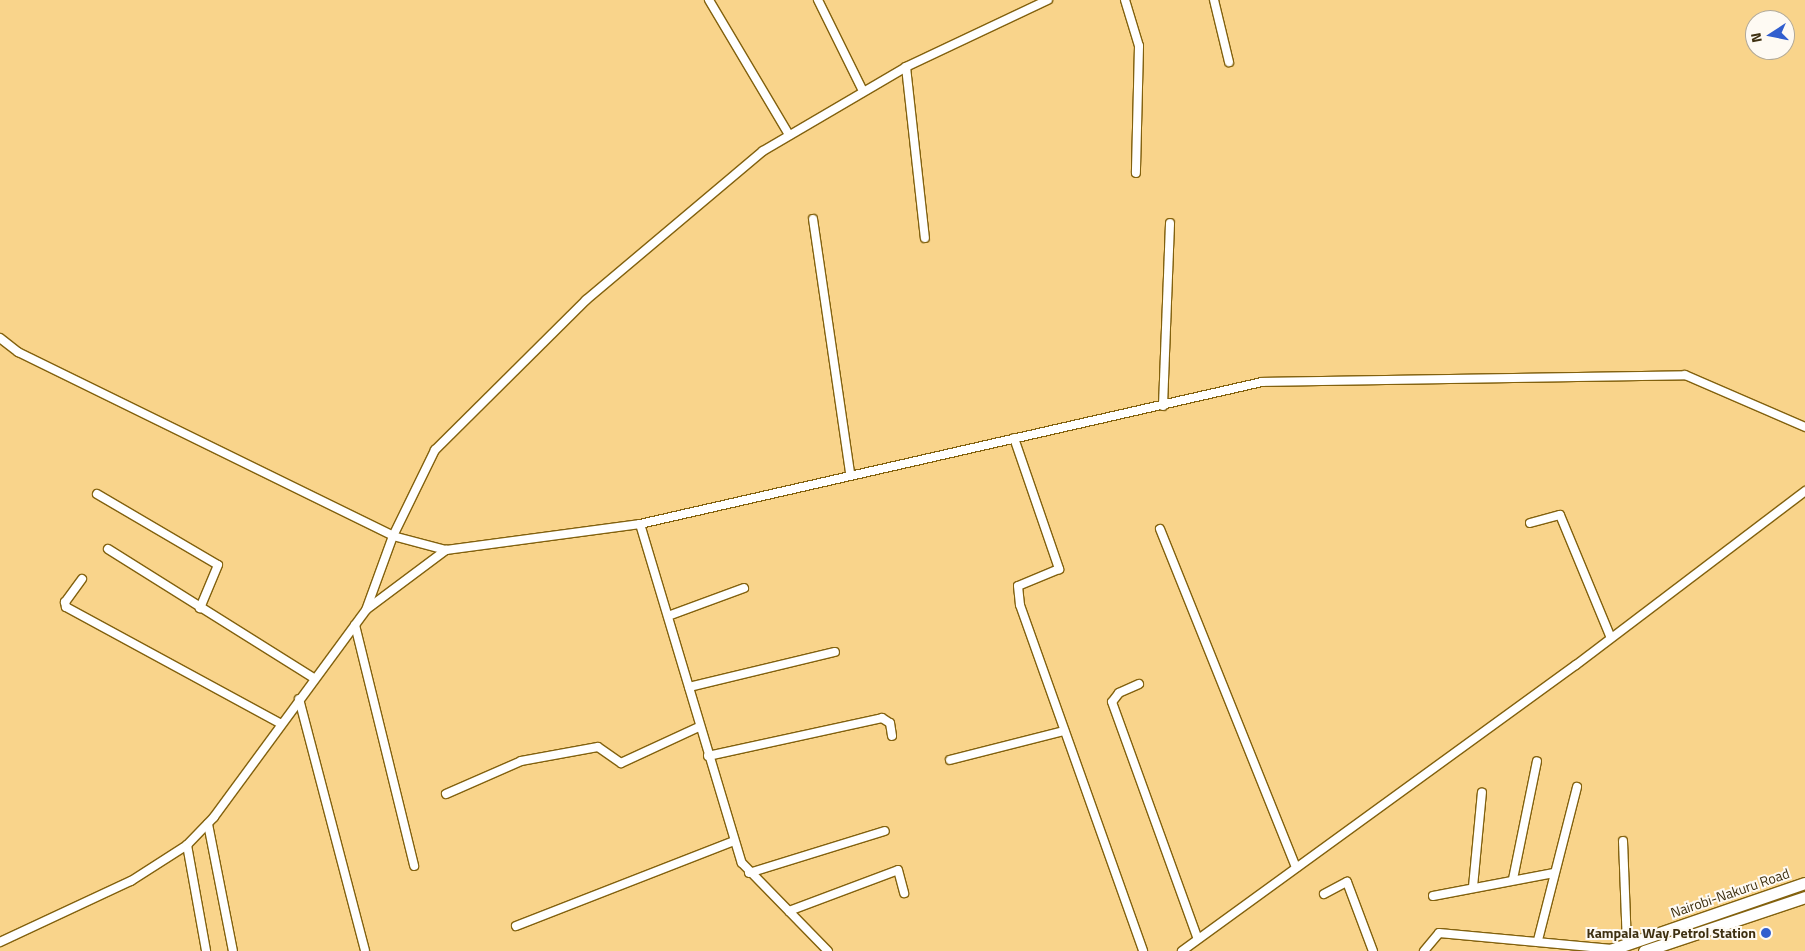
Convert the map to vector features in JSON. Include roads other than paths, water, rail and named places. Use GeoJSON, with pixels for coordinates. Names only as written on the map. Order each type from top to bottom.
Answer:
{"type":"FeatureCollection","features":[{"type":"Feature","properties":{"kind":"highway","name":"Nairobi-Nakuru Road"},"geometry":{"type":"LineString","coordinates":[[1610,950],[1805,883]]}},
{"type":"Feature","properties":{"kind":"highway"},"geometry":{"type":"LineString","coordinates":[[1644,951],[1805,896]]}},
{"type":"Feature","properties":{"kind":"street"},"geometry":{"type":"LineString","coordinates":[[709,0],[789,135]]}},
{"type":"Feature","properties":{"kind":"street"},"geometry":{"type":"LineString","coordinates":[[818,0],[863,90]]}},
{"type":"Feature","properties":{"kind":"street"},"geometry":{"type":"LineString","coordinates":[[0,942],[131,881],[187,845],[208,824],[280,723],[366,610],[393,536],[426,466],[448,433],[586,300],[719,186],[789,135],[863,90],[906,67],[1048,0]]}},
{"type":"Feature","properties":{"kind":"street"},"geometry":{"type":"LineString","coordinates":[[1125,0],[1140,49],[1136,173]]}},
{"type":"Feature","properties":{"kind":"street"},"geometry":{"type":"LineString","coordinates":[[1214,0],[1229,62]]}},
{"type":"Feature","properties":{"kind":"street"},"geometry":{"type":"LineString","coordinates":[[906,67],[925,238]]}},
{"type":"Feature","properties":{"kind":"street"},"geometry":{"type":"LineString","coordinates":[[813,219],[850,474]]}},
{"type":"Feature","properties":{"kind":"street"},"geometry":{"type":"LineString","coordinates":[[1163,406],[1170,223]]}},
{"type":"Feature","properties":{"kind":"street"},"geometry":{"type":"LineString","coordinates":[[0,338],[18,352],[393,536],[446,550],[640,524],[850,474],[1272,381],[1685,375],[1805,427]]}},
{"type":"Feature","properties":{"kind":"street"},"geometry":{"type":"LineString","coordinates":[[1014,438],[1059,569],[1021,583],[1017,590],[1064,730],[1143,951]]}},
{"type":"Feature","properties":{"kind":"street"},"geometry":{"type":"LineString","coordinates":[[1182,951],[1611,638],[1805,491]]}},
{"type":"Feature","properties":{"kind":"street"},"geometry":{"type":"LineString","coordinates":[[97,494],[218,564],[200,608]]}},
{"type":"Feature","properties":{"kind":"street"},"geometry":{"type":"LineString","coordinates":[[1530,523],[1560,515],[1611,638]]}},
{"type":"Feature","properties":{"kind":"street"},"geometry":{"type":"LineString","coordinates":[[640,524],[734,840],[749,873],[828,951]]}},
{"type":"Feature","properties":{"kind":"street"},"geometry":{"type":"LineString","coordinates":[[1160,529],[1296,868]]}},
{"type":"Feature","properties":{"kind":"street"},"geometry":{"type":"LineString","coordinates":[[108,549],[315,679]]}},
{"type":"Feature","properties":{"kind":"street"},"geometry":{"type":"LineString","coordinates":[[366,610],[446,550]]}},
{"type":"Feature","properties":{"kind":"street"},"geometry":{"type":"LineString","coordinates":[[82,579],[65,602],[66,607],[280,723]]}},
{"type":"Feature","properties":{"kind":"street"},"geometry":{"type":"LineString","coordinates":[[668,616],[744,588]]}},
{"type":"Feature","properties":{"kind":"street"},"geometry":{"type":"LineString","coordinates":[[355,625],[414,866]]}},
{"type":"Feature","properties":{"kind":"street"},"geometry":{"type":"LineString","coordinates":[[689,687],[835,652]]}},
{"type":"Feature","properties":{"kind":"street"},"geometry":{"type":"LineString","coordinates":[[1139,684],[1118,692],[1112,702],[1198,939]]}},
{"type":"Feature","properties":{"kind":"street"},"geometry":{"type":"LineString","coordinates":[[299,699],[365,951]]}},
{"type":"Feature","properties":{"kind":"street"},"geometry":{"type":"LineString","coordinates":[[708,756],[882,718],[890,723],[892,736]]}},
{"type":"Feature","properties":{"kind":"street"},"geometry":{"type":"LineString","coordinates":[[446,794],[521,761],[598,747],[621,763],[699,727]]}},
{"type":"Feature","properties":{"kind":"street"},"geometry":{"type":"LineString","coordinates":[[950,760],[1064,730]]}},
{"type":"Feature","properties":{"kind":"street"},"geometry":{"type":"LineString","coordinates":[[1513,879],[1537,761]]}},
{"type":"Feature","properties":{"kind":"street"},"geometry":{"type":"LineString","coordinates":[[1538,940],[1577,787]]}},
{"type":"Feature","properties":{"kind":"street"},"geometry":{"type":"LineString","coordinates":[[1473,887],[1482,792]]}},
{"type":"Feature","properties":{"kind":"street"},"geometry":{"type":"LineString","coordinates":[[208,824],[233,951]]}},
{"type":"Feature","properties":{"kind":"street"},"geometry":{"type":"LineString","coordinates":[[749,873],[885,831]]}},
{"type":"Feature","properties":{"kind":"street"},"geometry":{"type":"LineString","coordinates":[[516,926],[734,840]]}},
{"type":"Feature","properties":{"kind":"street"},"geometry":{"type":"LineString","coordinates":[[1622,841],[1627,944]]}},
{"type":"Feature","properties":{"kind":"street"},"geometry":{"type":"LineString","coordinates":[[187,845],[206,951]]}},
{"type":"Feature","properties":{"kind":"street"},"geometry":{"type":"LineString","coordinates":[[789,912],[898,870],[904,893]]}},
{"type":"Feature","properties":{"kind":"street"},"geometry":{"type":"LineString","coordinates":[[1433,896],[1513,879],[1554,873]]}},
{"type":"Feature","properties":{"kind":"street"},"geometry":{"type":"LineString","coordinates":[[1324,894],[1347,882],[1373,951]]}},
{"type":"Feature","properties":{"kind":"street"},"geometry":{"type":"LineString","coordinates":[[1424,951],[1439,933],[1538,940],[1610,950]]}},
{"type":"Feature","properties":{"kind":"place","name":"Kampala Way Petrol Station"},"geometry":{"type":"Point","coordinates":[1766,933]}}]}
